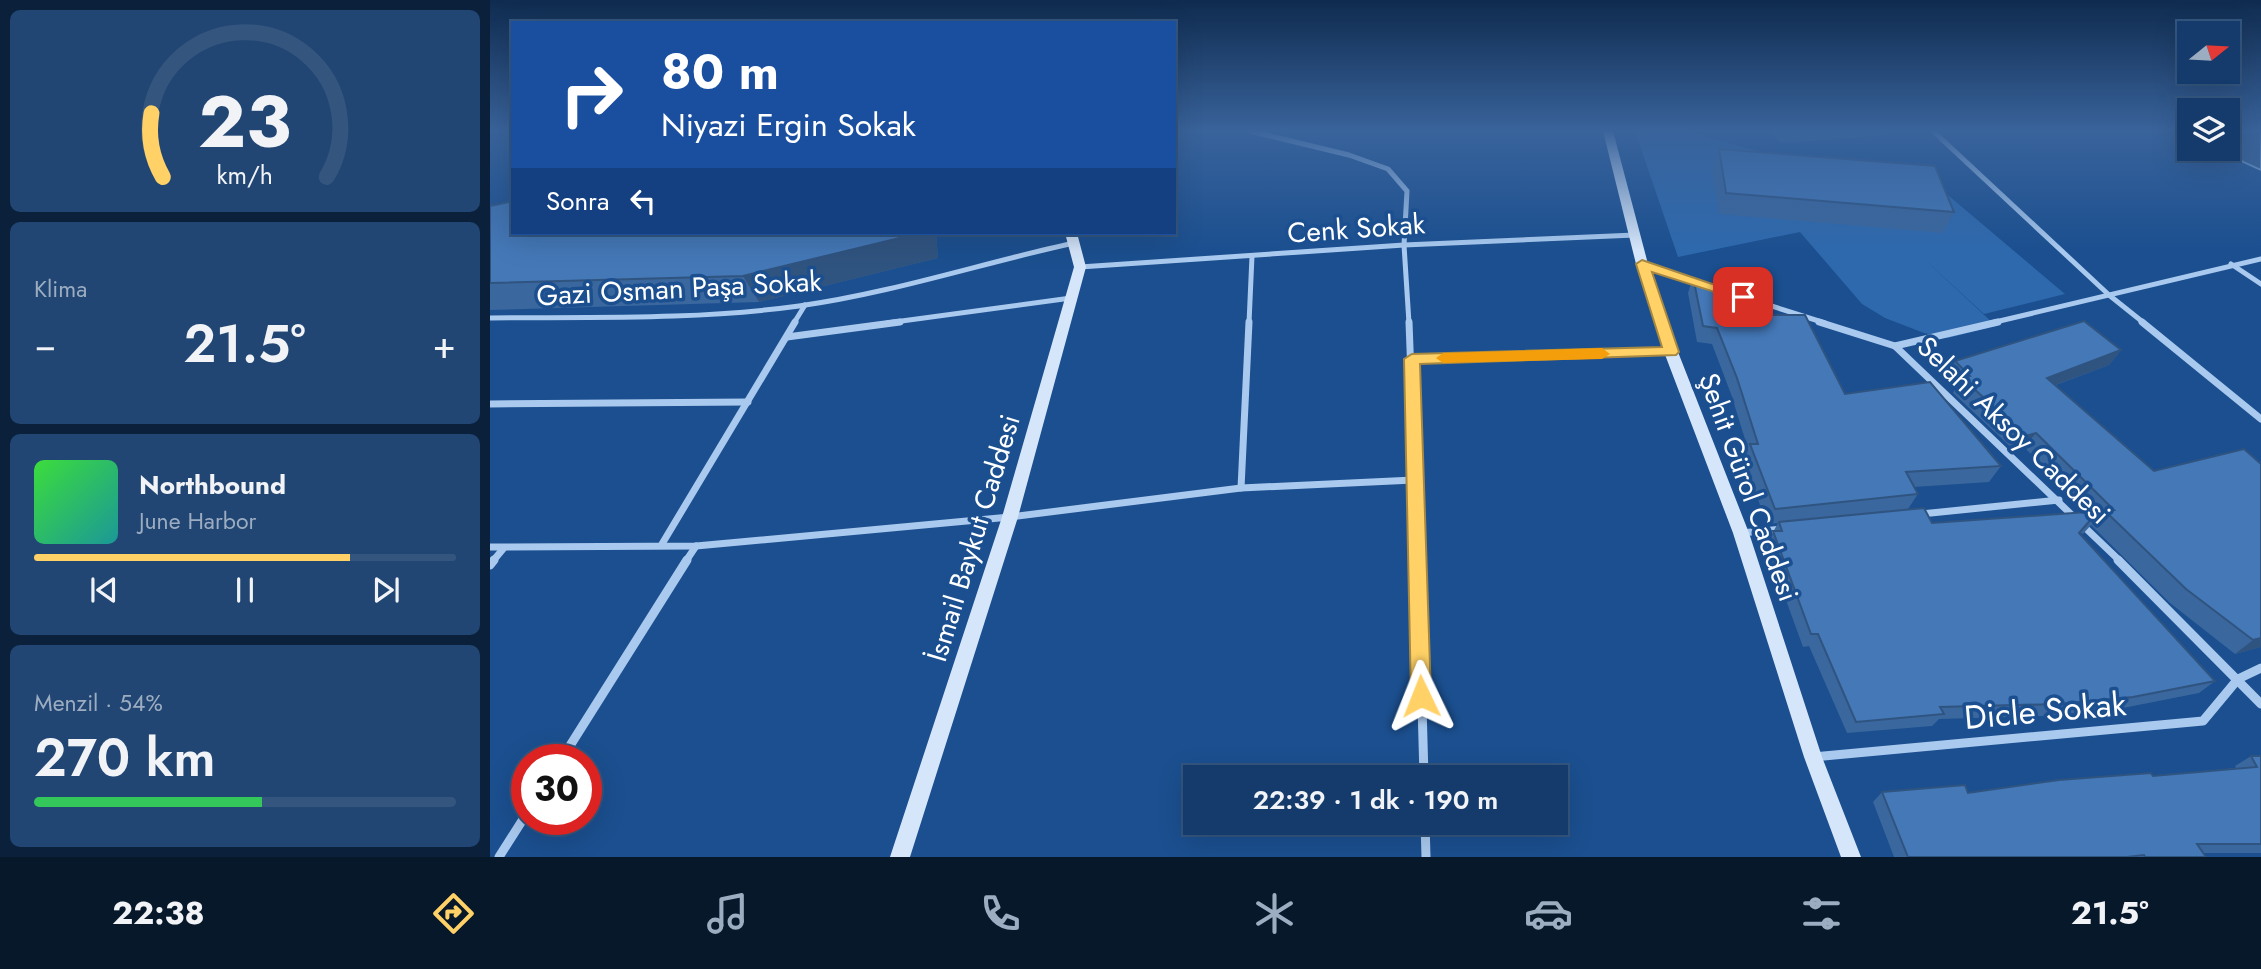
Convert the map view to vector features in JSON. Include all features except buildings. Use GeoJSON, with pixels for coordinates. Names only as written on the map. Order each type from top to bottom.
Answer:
{"type":"FeatureCollection","features":[{"type":"Feature","properties":{"kind":"main road","name":"Şehit Gürol Caddesi"},"geometry":{"type":"LineString","coordinates":[[1619,171],[1642,264],[1671,352],[1741,533],[1813,757],[1851,857]]}},
{"type":"Feature","properties":{"kind":"main road"},"geometry":{"type":"LineString","coordinates":[[1072,238],[1080,267]]}},
{"type":"Feature","properties":{"kind":"main road","name":"İsmail Baykut Caddesi"},"geometry":{"type":"LineString","coordinates":[[900,857],[1010,517],[1080,267]]}},
{"type":"Feature","properties":{"kind":"street"},"geometry":{"type":"LineString","coordinates":[[1390,171],[1407,191],[1404,245],[1412,359],[1424,765]]}},
{"type":"Feature","properties":{"kind":"street"},"geometry":{"type":"LineString","coordinates":[[1976,171],[2109,295],[2261,419]]}},
{"type":"Feature","properties":{"kind":"street","name":"Cenk Sokak"},"geometry":{"type":"LineString","coordinates":[[1080,267],[1404,245],[1636,235]]}},
{"type":"Feature","properties":{"kind":"street","name":"Gazi Osman Paşa Sokak"},"geometry":{"type":"LineString","coordinates":[[490,318],[681,314],[805,305],[842,299],[1072,238]]}},
{"type":"Feature","properties":{"kind":"street"},"geometry":{"type":"LineString","coordinates":[[1241,488],[1252,256]]}},
{"type":"Feature","properties":{"kind":"street"},"geometry":{"type":"LineString","coordinates":[[1895,346],[2261,259]]}},
{"type":"Feature","properties":{"kind":"street"},"geometry":{"type":"LineString","coordinates":[[1642,264],[1709,285]]}},
{"type":"Feature","properties":{"kind":"street"},"geometry":{"type":"LineString","coordinates":[[2231,264],[2261,284]]}},
{"type":"Feature","properties":{"kind":"street","name":"Selahi Aksoy Caddesi"},"geometry":{"type":"LineString","coordinates":[[1722,290],[1895,346],[2059,500],[2261,704]]}},
{"type":"Feature","properties":{"kind":"street","name":"Gazi Osman Paşa Sokak"},"geometry":{"type":"LineString","coordinates":[[786,337],[1071,298]]}},
{"type":"Feature","properties":{"kind":"street"},"geometry":{"type":"LineString","coordinates":[[662,544],[805,305]]}},
{"type":"Feature","properties":{"kind":"street"},"geometry":{"type":"LineString","coordinates":[[1412,359],[1671,352]]}},
{"type":"Feature","properties":{"kind":"street"},"geometry":{"type":"LineString","coordinates":[[490,404],[748,401]]}},
{"type":"Feature","properties":{"kind":"street"},"geometry":{"type":"LineString","coordinates":[[490,547],[503,549],[662,544],[696,546],[1010,517],[1241,488],[1414,480]]}},
{"type":"Feature","properties":{"kind":"street"},"geometry":{"type":"LineString","coordinates":[[1907,516],[2059,500]]}},
{"type":"Feature","properties":{"kind":"street"},"geometry":{"type":"LineString","coordinates":[[1741,533],[1796,527]]}},
{"type":"Feature","properties":{"kind":"street"},"geometry":{"type":"LineString","coordinates":[[571,744],[696,546]]}},
{"type":"Feature","properties":{"kind":"street"},"geometry":{"type":"LineString","coordinates":[[490,565],[503,549]]}},
{"type":"Feature","properties":{"kind":"street","name":"Dicle Sokak"},"geometry":{"type":"LineString","coordinates":[[1813,757],[2203,721],[2238,679],[2261,668]]}},
{"type":"Feature","properties":{"kind":"street"},"geometry":{"type":"LineString","coordinates":[[499,857],[513,835]]}},
{"type":"Feature","properties":{"kind":"street"},"geometry":{"type":"LineString","coordinates":[[1425,835],[1426,857]]}},
{"type":"Feature","properties":{"kind":"shaded area"},"geometry":{"type":"Polygon","coordinates":[[[1649,171],[1919,171],[2065,294],[1984,314],[1922,257],[1996,326],[1948,338],[1924,333],[1885,318],[1862,304],[1800,232],[1678,257],[1649,171]]]}},
{"type":"Feature","properties":{"kind":"slow traffic"},"geometry":{"type":"LineString","coordinates":[[1443,358],[1602,354]]}},
{"type":"Feature","properties":{"kind":"route"},"geometry":{"type":"LineString","coordinates":[[1421,696],[1412,359],[1671,352],[1642,264],[1743,297]]}}]}
